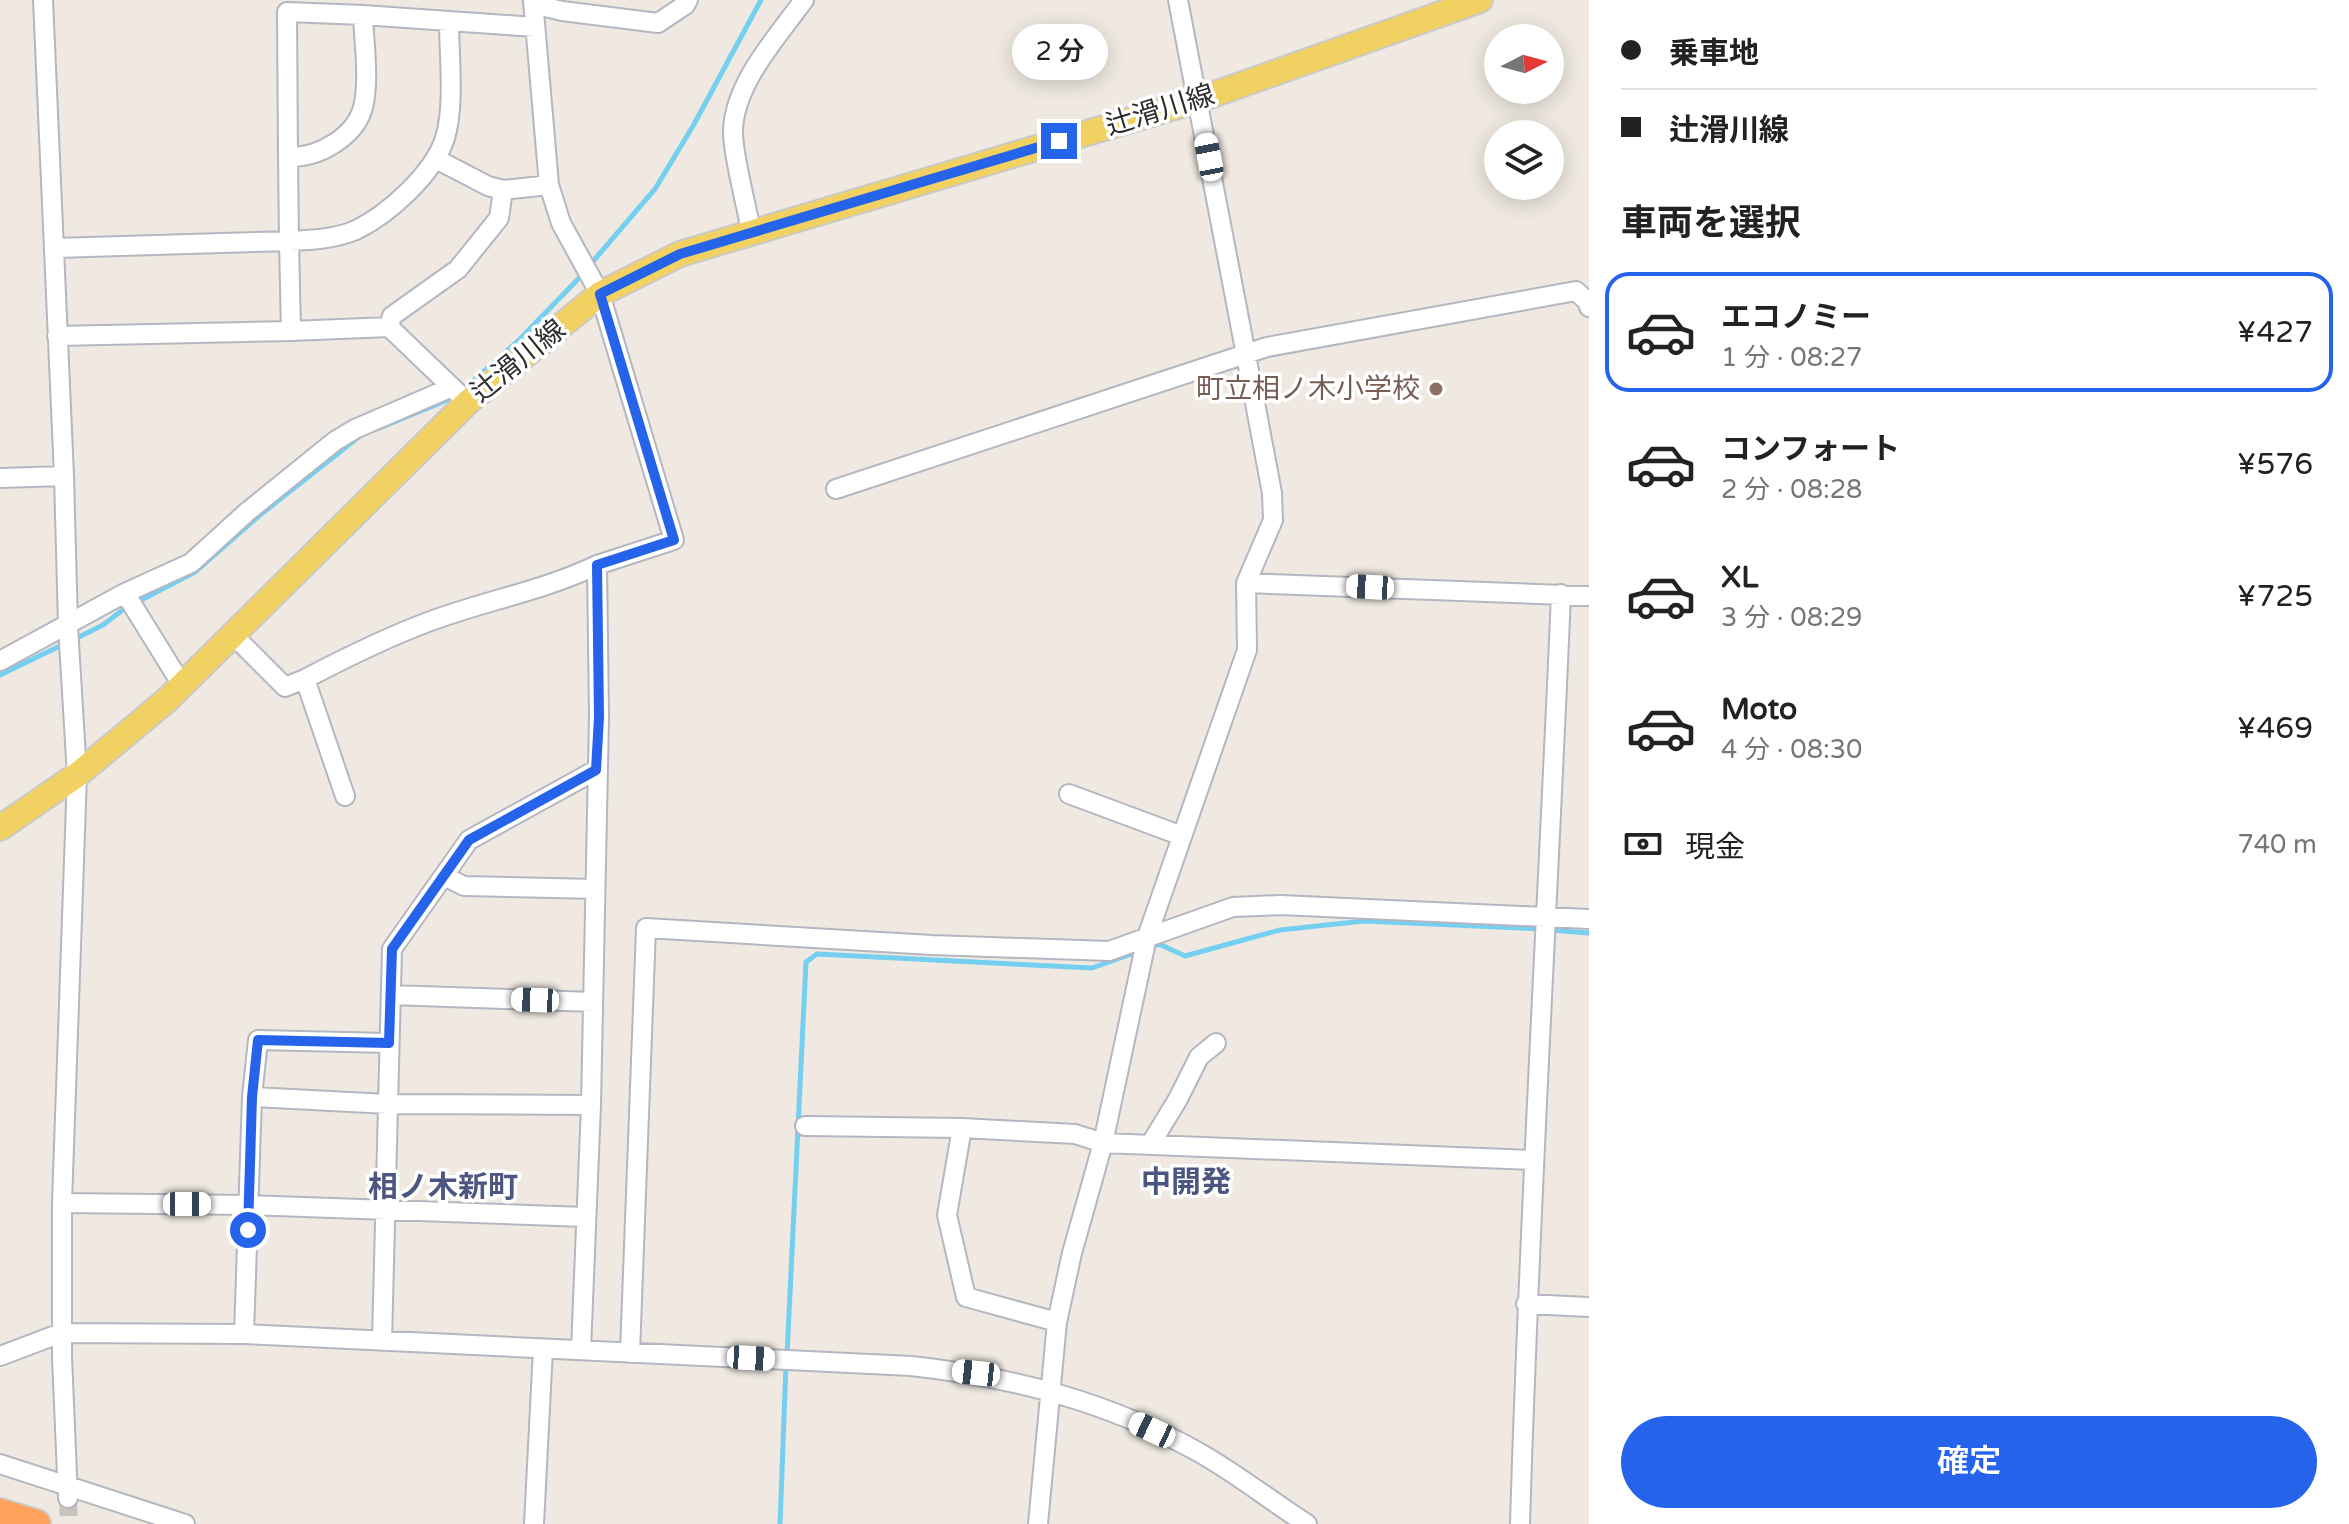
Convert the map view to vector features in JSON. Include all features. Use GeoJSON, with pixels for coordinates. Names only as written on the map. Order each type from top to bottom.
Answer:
{"type":"FeatureCollection","features":[{"type":"Feature","properties":{"kind":"highway"},"geometry":{"type":"LineString","coordinates":[[0,1513],[36,1524]]}},
{"type":"Feature","properties":{"kind":"main road","name":"辻滑川線"},"geometry":{"type":"LineString","coordinates":[[0,828],[77,775],[234,636],[460,394],[600,294],[680,254],[1198,100],[1480,0]]}},
{"type":"Feature","properties":{"kind":"street"},"geometry":{"type":"LineString","coordinates":[[43,0],[68,626],[77,775],[62,1203],[61,1333],[68,1492]]}},
{"type":"Feature","properties":{"kind":"street"},"geometry":{"type":"LineString","coordinates":[[234,636],[285,687],[427,622],[674,540],[600,294],[561,223],[549,185],[533,2],[588,15],[658,23],[688,0]]}},
{"type":"Feature","properties":{"kind":"street"},"geometry":{"type":"LineString","coordinates":[[751,231],[733,134],[737,108],[754,69],[804,0]]}},
{"type":"Feature","properties":{"kind":"street"},"geometry":{"type":"LineString","coordinates":[[1038,1524],[1057,1322],[1072,1253],[1103,1143],[1147,937],[1247,650],[1246,583],[1273,520],[1272,493],[1178,0]]}},
{"type":"Feature","properties":{"kind":"street"},"geometry":{"type":"LineString","coordinates":[[291,331],[287,12],[535,27]]}},
{"type":"Feature","properties":{"kind":"street"},"geometry":{"type":"LineString","coordinates":[[288,157],[303,158],[319,153],[339,140],[356,121],[364,105],[366,65],[363,15]]}},
{"type":"Feature","properties":{"kind":"street"},"geometry":{"type":"LineString","coordinates":[[55,248],[289,241],[330,238],[357,229],[395,204],[436,159],[445,139],[449,21]]}},
{"type":"Feature","properties":{"kind":"street"},"geometry":{"type":"LineString","coordinates":[[436,159],[488,186],[503,190],[549,185]]}},
{"type":"Feature","properties":{"kind":"street"},"geometry":{"type":"LineString","coordinates":[[389,327],[392,316],[458,269],[499,218],[503,190]]}},
{"type":"Feature","properties":{"kind":"street"},"geometry":{"type":"LineString","coordinates":[[836,489],[1267,347],[1576,291],[1589,307]]}},
{"type":"Feature","properties":{"kind":"street"},"geometry":{"type":"LineString","coordinates":[[0,661],[125,593],[191,563],[247,512],[335,441],[355,429],[460,394],[389,327],[57,336]]}},
{"type":"Feature","properties":{"kind":"street"},"geometry":{"type":"LineString","coordinates":[[0,478],[64,476]]}},
{"type":"Feature","properties":{"kind":"street"},"geometry":{"type":"LineString","coordinates":[[581,1350],[591,1105],[599,717],[597,565]]}},
{"type":"Feature","properties":{"kind":"street"},"geometry":{"type":"LineString","coordinates":[[1246,583],[1589,596]]}},
{"type":"Feature","properties":{"kind":"street"},"geometry":{"type":"LineString","coordinates":[[125,593],[182,685]]}},
{"type":"Feature","properties":{"kind":"street"},"geometry":{"type":"LineString","coordinates":[[1520,1524],[1526,1304],[1561,594]]}},
{"type":"Feature","properties":{"kind":"street"},"geometry":{"type":"LineString","coordinates":[[305,679],[345,796]]}},
{"type":"Feature","properties":{"kind":"street"},"geometry":{"type":"LineString","coordinates":[[382,1341],[392,949],[469,840],[596,770]]}},
{"type":"Feature","properties":{"kind":"street"},"geometry":{"type":"LineString","coordinates":[[1069,794],[1182,836]]}},
{"type":"Feature","properties":{"kind":"street"},"geometry":{"type":"LineString","coordinates":[[444,876],[464,886],[595,889]]}},
{"type":"Feature","properties":{"kind":"street"},"geometry":{"type":"LineString","coordinates":[[630,1353],[646,928],[932,945],[1109,951],[1233,907],[1281,905],[1589,919]]}},
{"type":"Feature","properties":{"kind":"street"},"geometry":{"type":"LineString","coordinates":[[391,995],[593,1002]]}},
{"type":"Feature","properties":{"kind":"street"},"geometry":{"type":"LineString","coordinates":[[244,1334],[252,1097],[258,1040],[389,1043]]}},
{"type":"Feature","properties":{"kind":"street"},"geometry":{"type":"LineString","coordinates":[[1150,1145],[1199,1057],[1216,1043]]}},
{"type":"Feature","properties":{"kind":"street"},"geometry":{"type":"LineString","coordinates":[[252,1097],[388,1104],[591,1105]]}},
{"type":"Feature","properties":{"kind":"street"},"geometry":{"type":"LineString","coordinates":[[805,1126],[962,1128],[1075,1134],[1103,1143],[1533,1160]]}},
{"type":"Feature","properties":{"kind":"street"},"geometry":{"type":"LineString","coordinates":[[962,1128],[947,1215],[966,1297],[1057,1322]]}},
{"type":"Feature","properties":{"kind":"street"},"geometry":{"type":"LineString","coordinates":[[62,1203],[385,1208],[585,1217]]}},
{"type":"Feature","properties":{"kind":"street"},"geometry":{"type":"LineString","coordinates":[[1526,1304],[1589,1307]]}},
{"type":"Feature","properties":{"kind":"street"},"geometry":{"type":"LineString","coordinates":[[0,1356],[61,1333],[244,1334],[911,1366],[976,1373],[1050,1391],[1128,1419],[1200,1454],[1307,1524]]}},
{"type":"Feature","properties":{"kind":"street"},"geometry":{"type":"LineString","coordinates":[[534,1524],[543,1349]]}},
{"type":"Feature","properties":{"kind":"street"},"geometry":{"type":"LineString","coordinates":[[0,1464],[68,1492],[185,1524]]}},
{"type":"Feature","properties":{"kind":"waterway"},"geometry":{"type":"LineString","coordinates":[[589,266],[655,189],[761,0]]}},
{"type":"Feature","properties":{"kind":"waterway"},"geometry":{"type":"LineString","coordinates":[[377,429],[450,399],[466,387],[519,340],[583,274]]}},
{"type":"Feature","properties":{"kind":"waterway"},"geometry":{"type":"LineString","coordinates":[[73,640],[195,572],[260,515],[360,436]]}},
{"type":"Feature","properties":{"kind":"waterway"},"geometry":{"type":"LineString","coordinates":[[0,675],[64,644]]}},
{"type":"Feature","properties":{"kind":"waterway"},"geometry":{"type":"LineString","coordinates":[[1149,948],[1159,944],[1185,956],[1280,930],[1364,921],[1540,929]]}},
{"type":"Feature","properties":{"kind":"waterway"},"geometry":{"type":"LineString","coordinates":[[1550,930],[1589,933]]}},
{"type":"Feature","properties":{"kind":"waterway"},"geometry":{"type":"LineString","coordinates":[[787,1355],[806,962],[817,954],[1092,968],[1140,951]]}},
{"type":"Feature","properties":{"kind":"waterway"},"geometry":{"type":"LineString","coordinates":[[780,1524],[786,1365]]}},
{"type":"Feature","properties":{"kind":"tunnel"},"geometry":{"type":"LineString","coordinates":[[68,1498],[69,1524]]}},
{"type":"Feature","properties":{"kind":"place","name":"町立相ノ木小学校"},"geometry":{"type":"Point","coordinates":[1436,389]}},
{"type":"Feature","properties":{"kind":"district","name":"中開発"},"geometry":{"type":"Point","coordinates":[1186,1182]}},
{"type":"Feature","properties":{"kind":"district","name":"相ノ木新町"},"geometry":{"type":"Point","coordinates":[443,1187]}},
{"type":"Feature","properties":{"kind":"route"},"geometry":{"type":"LineString","coordinates":[[248,1230],[252,1097],[258,1040],[389,1043],[392,949],[469,840],[596,770],[599,717],[597,565],[674,540],[600,294],[680,254],[1059,141]]}}]}
